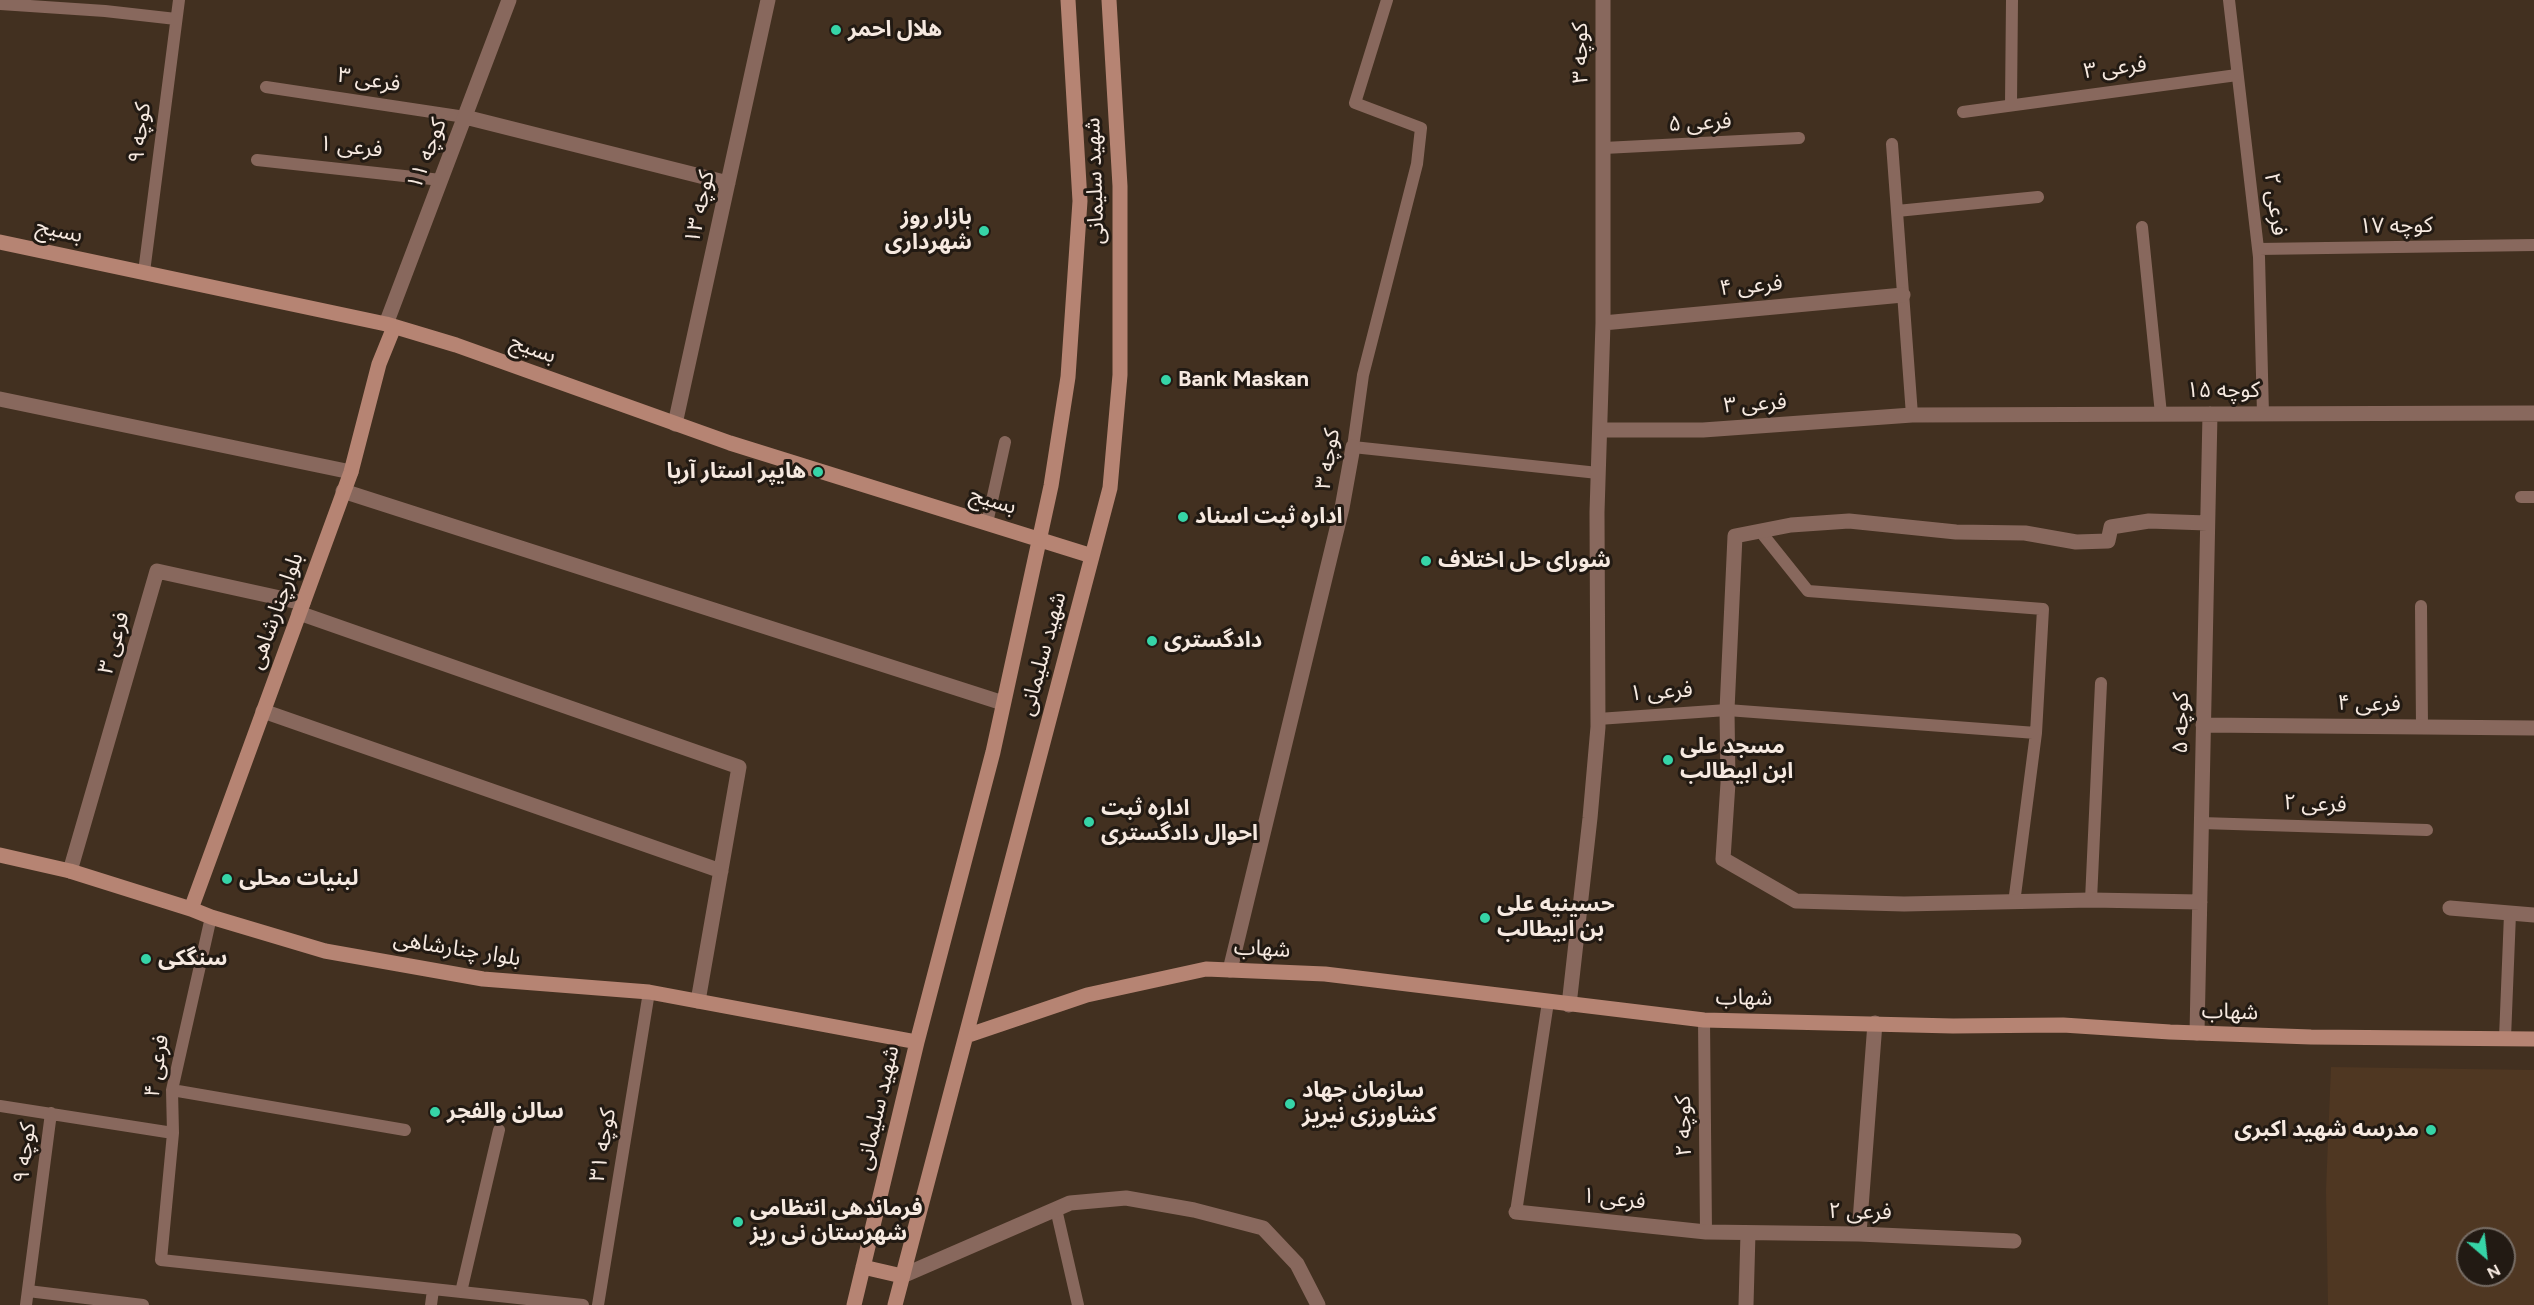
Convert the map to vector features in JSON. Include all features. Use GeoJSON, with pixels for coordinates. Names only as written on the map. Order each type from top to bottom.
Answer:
{"type":"FeatureCollection","features":[{"type":"Feature","properties":{"kind":"street","name":"کوچه ۱۱"},"geometry":{"type":"LineString","coordinates":[[390,325],[441,180],[509,0]]}},
{"type":"Feature","properties":{"kind":"street","name":"کوچه ۱۳"},"geometry":{"type":"LineString","coordinates":[[675,424],[768,0]]}},
{"type":"Feature","properties":{"kind":"street","name":"شهید سلیمانی"},"geometry":{"type":"LineString","coordinates":[[854,1305],[917,1042],[1003,703],[1051,486],[1068,377],[1080,201],[1068,0]]}},
{"type":"Feature","properties":{"kind":"street","name":"شهید سلیمانی"},"geometry":{"type":"LineString","coordinates":[[895,1305],[1110,488],[1120,375],[1120,186],[1109,0]]}},
{"type":"Feature","properties":{"kind":"street","name":"کوچه ۳"},"geometry":{"type":"LineString","coordinates":[[1569,1005],[1590,818],[1598,719],[1598,472],[1603,322],[1603,0]]}},
{"type":"Feature","properties":{"kind":"street"},"geometry":{"type":"LineString","coordinates":[[465,117],[728,183]]}},
{"type":"Feature","properties":{"kind":"street","name":"بسیج"},"geometry":{"type":"LineString","coordinates":[[0,242],[390,325],[456,345],[730,444],[1092,556]]}},
{"type":"Feature","properties":{"kind":"street","name":"فرعی ۴"},"geometry":{"type":"LineString","coordinates":[[1603,322],[1903,295]]}},
{"type":"Feature","properties":{"kind":"street","name":"بلوارچنارشاهی"},"geometry":{"type":"LineString","coordinates":[[191,909],[351,472],[390,325]]}},
{"type":"Feature","properties":{"kind":"street"},"geometry":{"type":"LineString","coordinates":[[0,399],[351,472]]}},
{"type":"Feature","properties":{"kind":"street","name":"کوچه ۱۵"},"geometry":{"type":"LineString","coordinates":[[1912,415],[2534,413]]}},
{"type":"Feature","properties":{"kind":"street","name":"کوچه ۵"},"geometry":{"type":"LineString","coordinates":[[2197,1033],[2210,414]]}},
{"type":"Feature","properties":{"kind":"street","name":"فرعی ۳"},"geometry":{"type":"LineString","coordinates":[[1600,430],[1703,430],[1912,415]]}},
{"type":"Feature","properties":{"kind":"street","name":"کوچه ۳"},"geometry":{"type":"LineString","coordinates":[[1230,970],[1342,508],[1353,447]]}},
{"type":"Feature","properties":{"kind":"street"},"geometry":{"type":"LineString","coordinates":[[343,491],[1003,703]]}},
{"type":"Feature","properties":{"kind":"street"},"geometry":{"type":"LineString","coordinates":[[2200,902],[2091,900],[1904,904],[1796,901],[1723,859],[1728,783],[1727,710],[1736,536],[1791,525],[1849,521],[1956,532],[2025,533],[2076,542],[2097,542],[2108,541],[2111,527],[2149,521],[2207,523]]}},
{"type":"Feature","properties":{"kind":"street","name":"فرعی ۳"},"geometry":{"type":"LineString","coordinates":[[70,871],[157,571],[301,608]]}},
{"type":"Feature","properties":{"kind":"street"},"geometry":{"type":"LineString","coordinates":[[301,608],[739,767],[698,1001]]}},
{"type":"Feature","properties":{"kind":"street"},"geometry":{"type":"LineString","coordinates":[[263,711],[721,871]]}},
{"type":"Feature","properties":{"kind":"street","name":"فرعی ۴"},"geometry":{"type":"LineString","coordinates":[[2203,725],[2534,728]]}},
{"type":"Feature","properties":{"kind":"street","name":"بلوار چنارشاهی"},"geometry":{"type":"LineString","coordinates":[[0,855],[70,871],[325,951],[483,979],[649,992],[917,1042]]}},
{"type":"Feature","properties":{"kind":"street"},"geometry":{"type":"LineString","coordinates":[[2450,908],[2534,915]]}},
{"type":"Feature","properties":{"kind":"street","name":"شهاب"},"geometry":{"type":"LineString","coordinates":[[966,1036],[1087,995],[1206,969],[1325,974],[1704,1020],[1953,1026],[2063,1025],[2319,1038],[2534,1039]]}},
{"type":"Feature","properties":{"kind":"street"},"geometry":{"type":"LineString","coordinates":[[1859,1234],[1875,1023]]}},
{"type":"Feature","properties":{"kind":"street"},"geometry":{"type":"LineString","coordinates":[[863,1267],[902,1276],[1070,1203],[1126,1198],[1194,1210],[1263,1228],[1297,1264],[1318,1305]]}},
{"type":"Feature","properties":{"kind":"street","name":"فرعی ۱"},"geometry":{"type":"LineString","coordinates":[[1516,1212],[1706,1232]]}},
{"type":"Feature","properties":{"kind":"street","name":"فرعی ۲"},"geometry":{"type":"LineString","coordinates":[[1706,1232],[1859,1234],[2014,1241]]}},
{"type":"Feature","properties":{"kind":"street"},"geometry":{"type":"LineString","coordinates":[[1746,1305],[1748,1233]]}},
{"type":"Feature","properties":{"kind":"lane","name":"کوچه ۹"},"geometry":{"type":"LineString","coordinates":[[144,272],[179,0]]}},
{"type":"Feature","properties":{"kind":"lane","name":"کوچه ۳"},"geometry":{"type":"LineString","coordinates":[[1353,447],[1363,375],[1417,164],[1421,129],[1355,103],[1387,0]]}},
{"type":"Feature","properties":{"kind":"lane"},"geometry":{"type":"LineString","coordinates":[[2011,104],[2012,0]]}},
{"type":"Feature","properties":{"kind":"lane","name":"فرعی ۲"},"geometry":{"type":"LineString","coordinates":[[2229,0],[2258,249],[2264,414]]}},
{"type":"Feature","properties":{"kind":"lane"},"geometry":{"type":"LineString","coordinates":[[0,4],[176,19]]}},
{"type":"Feature","properties":{"kind":"lane","name":"فرعی ۳"},"geometry":{"type":"LineString","coordinates":[[1963,112],[2236,75]]}},
{"type":"Feature","properties":{"kind":"lane","name":"فرعی ۳"},"geometry":{"type":"LineString","coordinates":[[266,87],[465,117]]}},
{"type":"Feature","properties":{"kind":"lane","name":"فرعی ۵"},"geometry":{"type":"LineString","coordinates":[[1604,148],[1799,138]]}},
{"type":"Feature","properties":{"kind":"lane"},"geometry":{"type":"LineString","coordinates":[[1892,144],[1912,415]]}},
{"type":"Feature","properties":{"kind":"lane","name":"فرعی ۱"},"geometry":{"type":"LineString","coordinates":[[257,160],[441,180]]}},
{"type":"Feature","properties":{"kind":"lane"},"geometry":{"type":"LineString","coordinates":[[1897,211],[2038,197]]}},
{"type":"Feature","properties":{"kind":"lane"},"geometry":{"type":"LineString","coordinates":[[2142,227],[2161,414]]}},
{"type":"Feature","properties":{"kind":"lane","name":"کوچه ۱۷"},"geometry":{"type":"LineString","coordinates":[[2258,249],[2534,244]]}},
{"type":"Feature","properties":{"kind":"lane"},"geometry":{"type":"LineString","coordinates":[[987,523],[1005,442]]}},
{"type":"Feature","properties":{"kind":"lane"},"geometry":{"type":"LineString","coordinates":[[1353,447],[1598,472]]}},
{"type":"Feature","properties":{"kind":"lane"},"geometry":{"type":"LineString","coordinates":[[1761,531],[1808,591],[2043,609],[2036,733],[2014,903]]}},
{"type":"Feature","properties":{"kind":"lane"},"geometry":{"type":"LineString","coordinates":[[2421,606],[2422,727]]}},
{"type":"Feature","properties":{"kind":"lane"},"geometry":{"type":"LineString","coordinates":[[2091,900],[2101,683]]}},
{"type":"Feature","properties":{"kind":"lane","name":"فرعی ۱"},"geometry":{"type":"LineString","coordinates":[[1598,719],[1727,710],[2036,733]]}},
{"type":"Feature","properties":{"kind":"lane","name":"فرعی ۲"},"geometry":{"type":"LineString","coordinates":[[2201,823],[2427,830]]}},
{"type":"Feature","properties":{"kind":"lane"},"geometry":{"type":"LineString","coordinates":[[2505,1038],[2510,914]]}},
{"type":"Feature","properties":{"kind":"lane","name":"فرعی ۴"},"geometry":{"type":"LineString","coordinates":[[212,917],[172,1090],[172,1132],[161,1260],[433,1290]]}},
{"type":"Feature","properties":{"kind":"lane","name":"کوچه ۳۱"},"geometry":{"type":"LineString","coordinates":[[598,1305],[649,992]]}},
{"type":"Feature","properties":{"kind":"lane"},"geometry":{"type":"LineString","coordinates":[[1516,1212],[1548,1002]]}},
{"type":"Feature","properties":{"kind":"lane","name":"کوچه ۲"},"geometry":{"type":"LineString","coordinates":[[1704,1020],[1706,1232]]}},
{"type":"Feature","properties":{"kind":"lane"},"geometry":{"type":"LineString","coordinates":[[172,1090],[405,1131]]}},
{"type":"Feature","properties":{"kind":"lane"},"geometry":{"type":"LineString","coordinates":[[0,1106],[172,1132]]}},
{"type":"Feature","properties":{"kind":"lane","name":"کوچه ۹"},"geometry":{"type":"LineString","coordinates":[[26,1305],[51,1113]]}},
{"type":"Feature","properties":{"kind":"lane"},"geometry":{"type":"LineString","coordinates":[[461,1292],[499,1130]]}},
{"type":"Feature","properties":{"kind":"lane"},"geometry":{"type":"LineString","coordinates":[[1056,1209],[1078,1305]]}},
{"type":"Feature","properties":{"kind":"lane"},"geometry":{"type":"LineString","coordinates":[[431,1305],[433,1290],[583,1305]]}},
{"type":"Feature","properties":{"kind":"lane"},"geometry":{"type":"LineString","coordinates":[[28,1291],[143,1305]]}},
{"type":"Feature","properties":{"kind":"shaded area","name":"مدرسه شهید اکبری"},"geometry":{"type":"Polygon","coordinates":[[[2331,1067],[2534,1070],[2534,1305],[2328,1305],[2326,1190],[2331,1067]]]}},
{"type":"Feature","properties":{"kind":"place","name":"هلال احمر"},"geometry":{"type":"Point","coordinates":[836,30]}},
{"type":"Feature","properties":{"kind":"place","name":"بازار روز شهرداری"},"geometry":{"type":"Point","coordinates":[984,231]}},
{"type":"Feature","properties":{"kind":"place","name":"Bank Maskan"},"geometry":{"type":"Point","coordinates":[1166,380]}},
{"type":"Feature","properties":{"kind":"place","name":"هایپر استار آریا"},"geometry":{"type":"Point","coordinates":[818,472]}},
{"type":"Feature","properties":{"kind":"place","name":"اداره ثبت اسناد"},"geometry":{"type":"Point","coordinates":[1183,517]}},
{"type":"Feature","properties":{"kind":"place","name":"شورای حل اختلاف"},"geometry":{"type":"Point","coordinates":[1426,561]}},
{"type":"Feature","properties":{"kind":"place","name":"دادگستری"},"geometry":{"type":"Point","coordinates":[1152,641]}},
{"type":"Feature","properties":{"kind":"place","name":"مسجد علی ابن ابیطالب"},"geometry":{"type":"Point","coordinates":[1668,760]}},
{"type":"Feature","properties":{"kind":"place","name":"اداره ثبت احوال دادگستری"},"geometry":{"type":"Point","coordinates":[1089,822]}},
{"type":"Feature","properties":{"kind":"place","name":"لبنیات محلی"},"geometry":{"type":"Point","coordinates":[227,879]}},
{"type":"Feature","properties":{"kind":"place","name":"حسینیه علی بن ابیطالب"},"geometry":{"type":"Point","coordinates":[1485,918]}},
{"type":"Feature","properties":{"kind":"place","name":"سنگکی"},"geometry":{"type":"Point","coordinates":[146,959]}},
{"type":"Feature","properties":{"kind":"place","name":"سازمان جهاد کشاورزی نیریز"},"geometry":{"type":"Point","coordinates":[1290,1104]}},
{"type":"Feature","properties":{"kind":"place","name":"سالن والفجر"},"geometry":{"type":"Point","coordinates":[435,1112]}},
{"type":"Feature","properties":{"kind":"place","name":"مدرسه شهید اکبری"},"geometry":{"type":"Point","coordinates":[2431,1130]}},
{"type":"Feature","properties":{"kind":"place","name":"فرماندهی انتظامی شهرستان نی ریز"},"geometry":{"type":"Point","coordinates":[738,1222]}}]}
